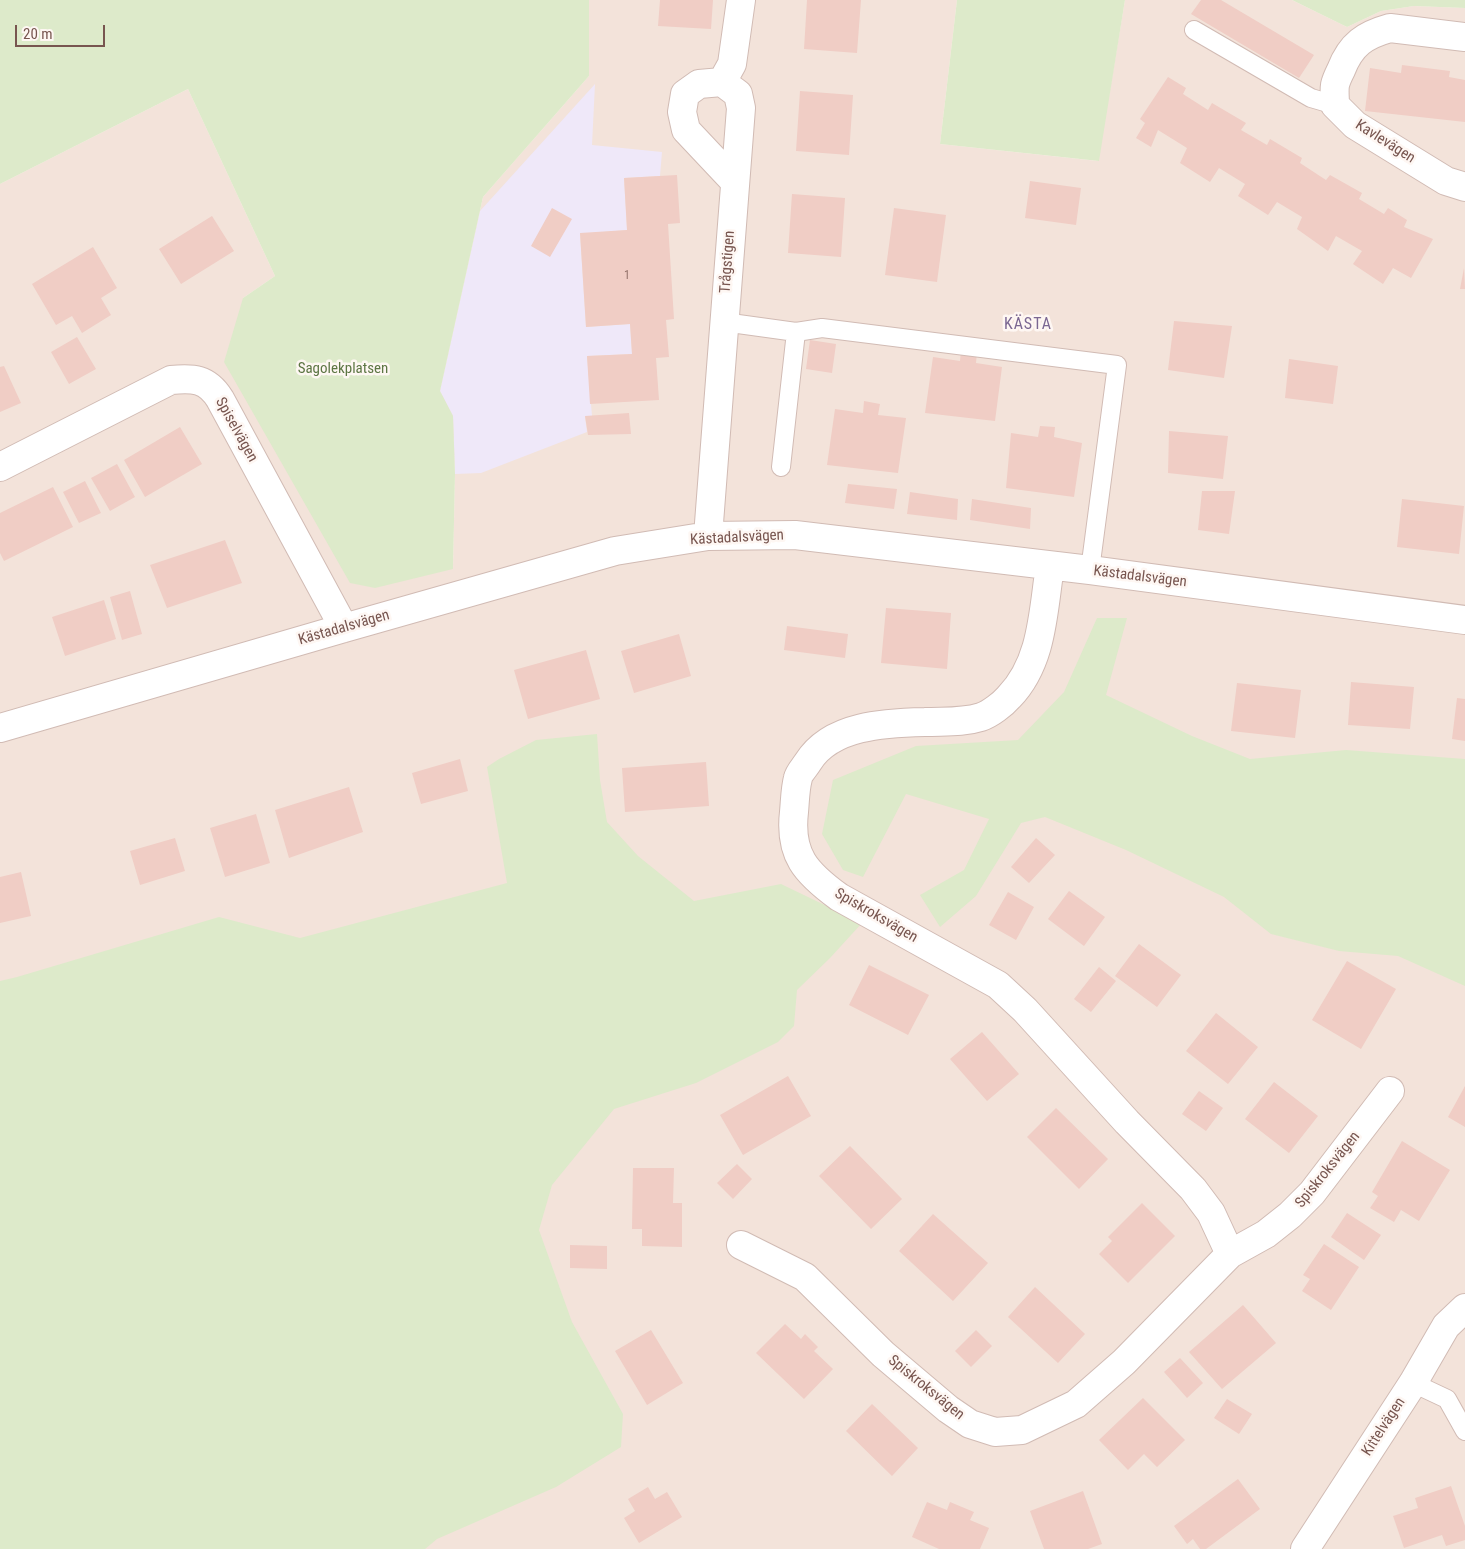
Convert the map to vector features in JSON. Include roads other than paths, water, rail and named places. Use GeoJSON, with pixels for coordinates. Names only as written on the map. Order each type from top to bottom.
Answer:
{"type":"FeatureCollection","features":[{"type":"Feature","properties":{"kind":"street"},"geometry":{"type":"LineString","coordinates":[[734,181],[686,130],[682,112],[686,94],[699,84],[722,82],[732,64],[741,0]]}},
{"type":"Feature","properties":{"kind":"street"},"geometry":{"type":"LineString","coordinates":[[1335,105],[1335,84],[1344,62],[1353,46],[1367,36],[1390,28],[1465,36]]}},
{"type":"Feature","properties":{"kind":"street","name":"Trågstigen"},"geometry":{"type":"LineString","coordinates":[[708,536],[741,108],[738,94],[722,82]]}},
{"type":"Feature","properties":{"kind":"street","name":"Kavlevägen"},"geometry":{"type":"LineString","coordinates":[[1335,105],[1355,125],[1446,180],[1465,187]]}},
{"type":"Feature","properties":{"kind":"street","name":"Spiselvägen"},"geometry":{"type":"LineString","coordinates":[[0,468],[171,380],[199,380],[210,387],[220,399],[344,628]]}},
{"type":"Feature","properties":{"kind":"street","name":"Kästadalsvägen"},"geometry":{"type":"LineString","coordinates":[[0,728],[615,551],[708,536],[795,535],[1090,570],[1465,620]]}},
{"type":"Feature","properties":{"kind":"street","name":"Spiskroksvägen"},"geometry":{"type":"LineString","coordinates":[[1050,566],[1039,643],[1026,675],[1008,698],[984,716],[958,722],[925,722],[874,726],[840,736],[815,752],[798,778],[792,830],[798,856],[808,870],[839,896],[998,985],[1025,1010],[1126,1122],[1193,1189],[1211,1213],[1230,1254]]}},
{"type":"Feature","properties":{"kind":"street","name":"Spiskroksvägen"},"geometry":{"type":"LineString","coordinates":[[741,1245],[805,1277],[883,1354],[948,1409],[970,1424],[995,1432],[1022,1430],[1076,1404],[1124,1362],[1230,1254],[1266,1234],[1290,1215],[1312,1193],[1390,1091]]}},
{"type":"Feature","properties":{"kind":"street","name":"Kittelvägen"},"geometry":{"type":"LineString","coordinates":[[1304,1549],[1412,1383],[1446,1326],[1465,1308]]}},
{"type":"Feature","properties":{"kind":"lane"},"geometry":{"type":"LineString","coordinates":[[1194,30],[1311,98],[1335,105]]}},
{"type":"Feature","properties":{"kind":"lane"},"geometry":{"type":"LineString","coordinates":[[724,324],[738,324],[796,332],[822,328],[1117,365],[1090,570]]}},
{"type":"Feature","properties":{"kind":"lane"},"geometry":{"type":"LineString","coordinates":[[781,466],[796,332]]}},
{"type":"Feature","properties":{"kind":"lane"},"geometry":{"type":"LineString","coordinates":[[1412,1383],[1447,1399],[1465,1431]]}},
{"type":"Feature","properties":{"kind":"district","name":"KÄSTA"},"geometry":{"type":"Point","coordinates":[1028,325]}},
{"type":"Feature","properties":{"kind":"park label","name":"Sagolekplatsen"},"geometry":{"type":"Point","coordinates":[343,369]}}]}
